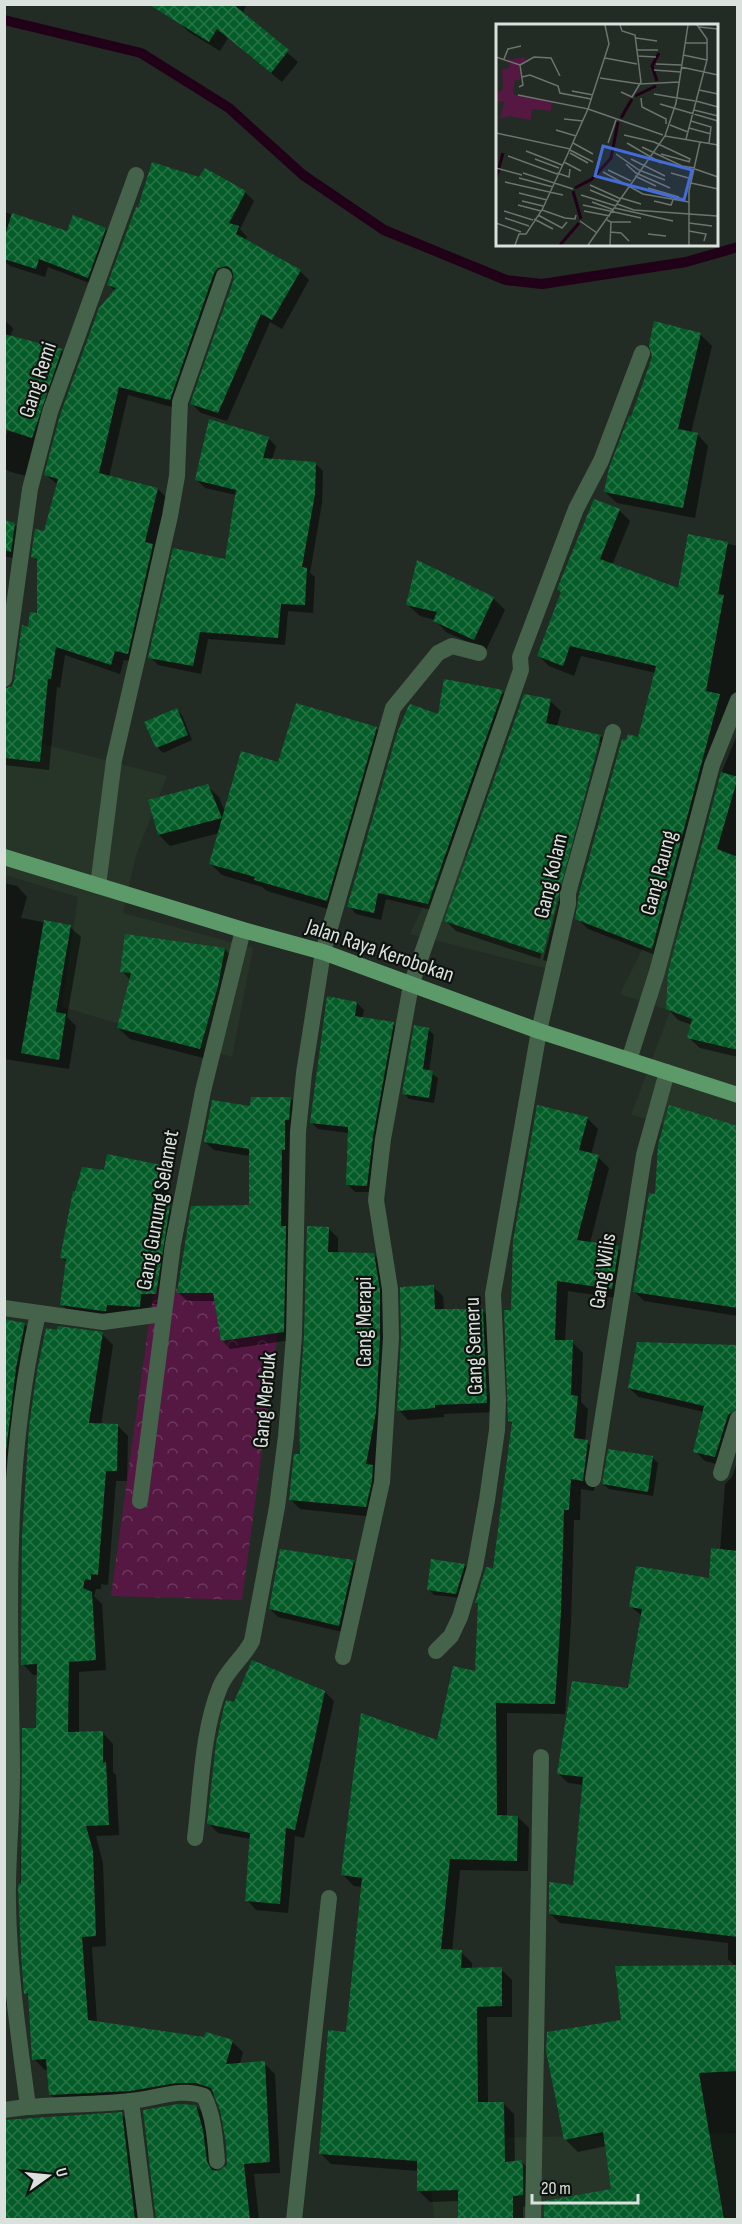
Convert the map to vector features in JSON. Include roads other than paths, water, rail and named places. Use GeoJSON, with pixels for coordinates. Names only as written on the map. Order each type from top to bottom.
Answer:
{"type":"FeatureCollection","features":[{"type":"Feature","properties":{"kind":"main road","name":"Jalan Raya Kerobokan"},"geometry":{"type":"LineString","coordinates":[[4,857],[323,952],[540,1031],[738,1095]]}},
{"type":"Feature","properties":{"kind":"street","name":"Gang Remi"},"geometry":{"type":"LineString","coordinates":[[4,679],[30,489],[62,379],[136,175]]}},
{"type":"Feature","properties":{"kind":"street"},"geometry":{"type":"LineString","coordinates":[[98,885],[114,760],[170,516],[177,476],[180,402],[224,276]]}},
{"type":"Feature","properties":{"kind":"street","name":"Gang Merapi"},"geometry":{"type":"LineString","coordinates":[[343,1658],[382,1482],[391,1338],[390,1290],[376,1200],[382,1139],[411,985],[521,670],[520,657],[576,510],[601,461],[642,353]]}},
{"type":"Feature","properties":{"kind":"street","name":"Gang Merbuk"},"geometry":{"type":"LineString","coordinates":[[195,1838],[204,1758],[215,1703],[221,1684],[245,1655],[252,1641],[277,1507],[286,1436],[294,1336],[298,1132],[304,1073],[323,952],[393,708],[438,653],[452,646],[479,653]]}},
{"type":"Feature","properties":{"kind":"street","name":"Gang Raung"},"geometry":{"type":"LineString","coordinates":[[629,1060],[657,972],[712,765],[738,700]]}},
{"type":"Feature","properties":{"kind":"street","name":"Gang Kolam"},"geometry":{"type":"LineString","coordinates":[[540,1031],[568,904],[567,893],[613,732]]}},
{"type":"Feature","properties":{"kind":"street","name":"Gang Gunung Selamet"},"geometry":{"type":"LineString","coordinates":[[140,1501],[173,1244],[201,1103],[243,930]]}},
{"type":"Feature","properties":{"kind":"street","name":"Gang Semeru"},"geometry":{"type":"LineString","coordinates":[[436,1651],[451,1636],[460,1617],[475,1567],[487,1500],[497,1430],[498,1400],[493,1294],[540,1031]]}},
{"type":"Feature","properties":{"kind":"street","name":"Gang Wilis"},"geometry":{"type":"LineString","coordinates":[[593,1479],[644,1155],[667,1072]]}},
{"type":"Feature","properties":{"kind":"street"},"geometry":{"type":"LineString","coordinates":[[4,1308],[104,1322],[163,1314]]}},
{"type":"Feature","properties":{"kind":"street"},"geometry":{"type":"LineString","coordinates":[[28,2106],[14,2003],[8,1905],[7,1843],[12,1775],[9,1600],[14,1452],[24,1373],[38,1314]]}},
{"type":"Feature","properties":{"kind":"street"},"geometry":{"type":"LineString","coordinates":[[721,1473],[738,1418]]}},
{"type":"Feature","properties":{"kind":"street"},"geometry":{"type":"LineString","coordinates":[[533,2220],[541,1756]]}},
{"type":"Feature","properties":{"kind":"street"},"geometry":{"type":"LineString","coordinates":[[294,2220],[329,1898]]}},
{"type":"Feature","properties":{"kind":"street"},"geometry":{"type":"LineString","coordinates":[[4,2110],[28,2106],[131,2101],[193,2092],[204,2096],[215,2127],[217,2161]]}},
{"type":"Feature","properties":{"kind":"street"},"geometry":{"type":"LineString","coordinates":[[131,2101],[146,2220]]}},
{"type":"Feature","properties":{"kind":"waterway"},"geometry":{"type":"LineString","coordinates":[[4,20],[141,53],[229,108],[303,175],[384,230],[506,280],[542,284],[686,262],[738,247]]}}]}
